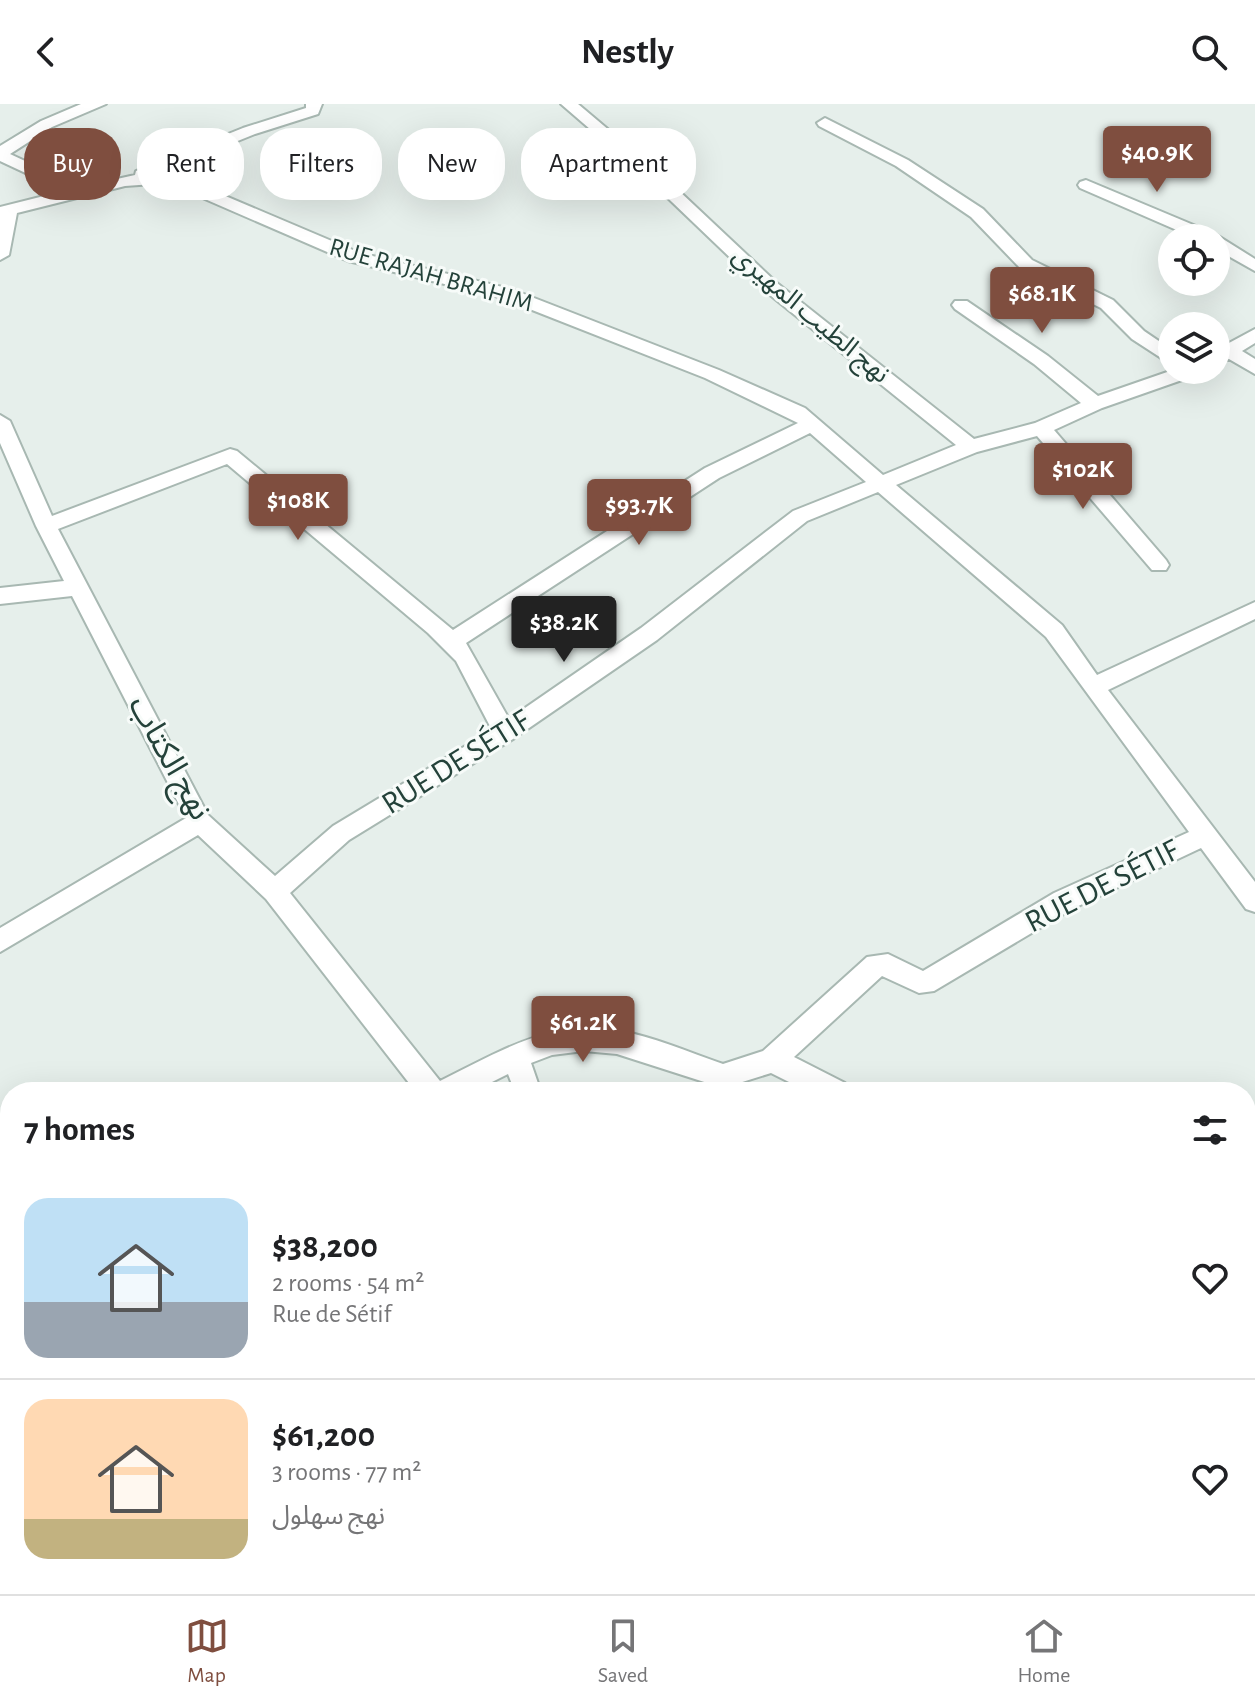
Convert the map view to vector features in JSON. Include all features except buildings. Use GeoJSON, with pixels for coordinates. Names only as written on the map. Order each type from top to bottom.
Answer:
{"type":"FeatureCollection","features":[{"type":"Feature","properties":{"kind":"street"},"geometry":{"type":"LineString","coordinates":[[24,166],[0,154],[33,130],[68,113],[98,104]]}},
{"type":"Feature","properties":{"kind":"street"},"geometry":{"type":"LineString","coordinates":[[125,181],[186,154],[313,111],[314,104]]}},
{"type":"Feature","properties":{"kind":"street","name":"نهج الطيب المهيري"},"geometry":{"type":"LineString","coordinates":[[569,104],[655,177],[771,287],[971,447]]}},
{"type":"Feature","properties":{"kind":"street"},"geometry":{"type":"LineString","coordinates":[[825,123],[902,163],[977,213],[1026,264],[1107,304],[1138,335],[1158,349]]}},
{"type":"Feature","properties":{"kind":"street","name":"RUE RAJAH BRAHIM"},"geometry":{"type":"LineString","coordinates":[[121,182],[170,178],[354,257],[505,293],[712,374],[798,413],[1054,631],[1255,901]]}},
{"type":"Feature","properties":{"kind":"street"},"geometry":{"type":"LineString","coordinates":[[1086,185],[1177,224]]}},
{"type":"Feature","properties":{"kind":"street","name":"RUE RAJAH BRAHIM"},"geometry":{"type":"LineString","coordinates":[[5,211],[51,200]]}},
{"type":"Feature","properties":{"kind":"street"},"geometry":{"type":"LineString","coordinates":[[0,255],[5,211]]}},
{"type":"Feature","properties":{"kind":"street"},"geometry":{"type":"LineString","coordinates":[[1230,251],[1255,266]]}},
{"type":"Feature","properties":{"kind":"street"},"geometry":{"type":"LineString","coordinates":[[961,305],[1041,360],[1095,404]]}},
{"type":"Feature","properties":{"kind":"street"},"geometry":{"type":"LineString","coordinates":[[1230,351],[1255,335]]}},
{"type":"Feature","properties":{"kind":"street"},"geometry":{"type":"LineString","coordinates":[[1230,358],[1255,368]]}},
{"type":"Feature","properties":{"kind":"street","name":"RUE DE SÉTIF"},"geometry":{"type":"LineString","coordinates":[[275,892],[341,833],[505,733],[649,634],[800,516],[971,447],[1041,428],[1158,381]]}},
{"type":"Feature","properties":{"kind":"street","name":"نهج الكتاب"},"geometry":{"type":"LineString","coordinates":[[0,421],[46,526],[200,822],[275,892],[424,1082]]}},
{"type":"Feature","properties":{"kind":"street"},"geometry":{"type":"LineString","coordinates":[[451,642],[712,473],[811,425]]}},
{"type":"Feature","properties":{"kind":"street"},"geometry":{"type":"LineString","coordinates":[[1041,428],[1159,565]]}},
{"type":"Feature","properties":{"kind":"street"},"geometry":{"type":"LineString","coordinates":[[46,526],[230,456],[436,627],[464,655],[505,733]]}},
{"type":"Feature","properties":{"kind":"street"},"geometry":{"type":"LineString","coordinates":[[0,596],[77,588]]}},
{"type":"Feature","properties":{"kind":"street"},"geometry":{"type":"LineString","coordinates":[[1093,687],[1255,610]]}},
{"type":"Feature","properties":{"kind":"street"},"geometry":{"type":"LineString","coordinates":[[0,941],[200,822]]}},
{"type":"Feature","properties":{"kind":"street","name":"RUE DE SÉTIF"},"geometry":{"type":"LineString","coordinates":[[515,1057],[552,1043],[617,1042],[723,1076],[772,1060],[876,965],[888,964],[914,981],[925,983],[1063,901],[1205,835]]}},
{"type":"Feature","properties":{"kind":"street"},"geometry":{"type":"LineString","coordinates":[[465,1082],[515,1057],[524,1082]]}},
{"type":"Feature","properties":{"kind":"street"},"geometry":{"type":"LineString","coordinates":[[772,1060],[816,1082]]}}]}
